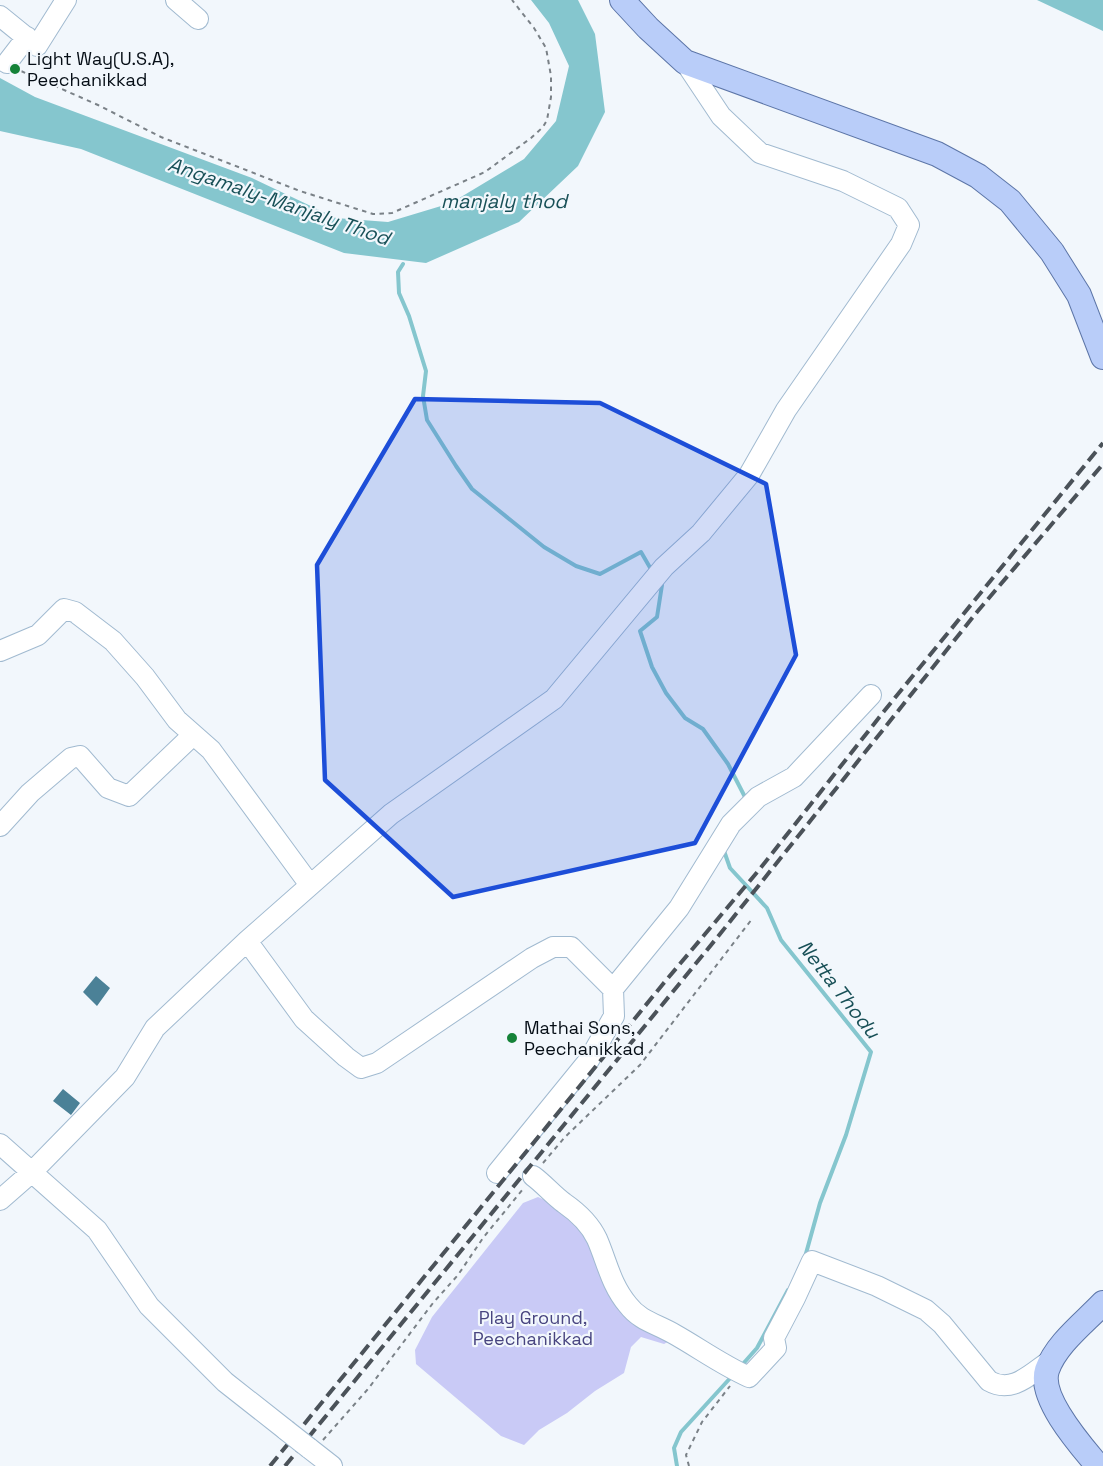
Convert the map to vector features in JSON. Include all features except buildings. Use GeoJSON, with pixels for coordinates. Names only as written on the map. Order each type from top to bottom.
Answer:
{"type":"FeatureCollection","features":[{"type":"Feature","properties":{"kind":"main road"},"geometry":{"type":"LineString","coordinates":[[622,0],[685,62],[937,154],[978,176],[1010,201],[1052,252],[1079,295],[1103,357]]}},
{"type":"Feature","properties":{"kind":"main road"},"geometry":{"type":"LineString","coordinates":[[1098,1466],[1060,1417],[1049,1394],[1046,1372],[1058,1350],[1103,1303]]}},
{"type":"Feature","properties":{"kind":"street"},"geometry":{"type":"LineString","coordinates":[[0,16],[37,46],[66,0]]}},
{"type":"Feature","properties":{"kind":"street"},"geometry":{"type":"LineString","coordinates":[[176,0],[198,19]]}},
{"type":"Feature","properties":{"kind":"street"},"geometry":{"type":"LineString","coordinates":[[7,63],[27,37]]}},
{"type":"Feature","properties":{"kind":"street"},"geometry":{"type":"LineString","coordinates":[[0,1200],[32,1172],[125,1077],[155,1028],[247,941],[391,814],[554,699],[656,576],[701,533],[749,475],[786,410],[901,244],[909,225],[898,208],[843,181],[760,153],[721,116],[685,62]]}},
{"type":"Feature","properties":{"kind":"street"},"geometry":{"type":"LineString","coordinates":[[0,651],[38,635],[64,609],[75,612],[113,641],[146,678],[177,720],[211,750],[310,885]]}},
{"type":"Feature","properties":{"kind":"street"},"geometry":{"type":"LineString","coordinates":[[497,1173],[589,1060],[614,1016],[613,989],[679,908],[731,824],[758,797],[794,777],[871,695]]}},
{"type":"Feature","properties":{"kind":"street"},"geometry":{"type":"LineString","coordinates":[[0,826],[30,793],[71,758],[80,756],[108,788],[129,796],[193,735]]}},
{"type":"Feature","properties":{"kind":"street"},"geometry":{"type":"LineString","coordinates":[[247,941],[304,1018],[346,1057],[362,1068],[377,1063],[532,958],[553,947],[571,947],[613,989]]}},
{"type":"Feature","properties":{"kind":"street"},"geometry":{"type":"LineString","coordinates":[[0,1144],[98,1230],[149,1306],[225,1382],[332,1466]]}},
{"type":"Feature","properties":{"kind":"street"},"geometry":{"type":"LineString","coordinates":[[533,1176],[573,1208],[590,1227],[597,1239],[612,1281],[639,1318],[663,1328],[749,1377],[776,1348],[774,1338],[812,1261],[877,1286],[926,1310],[942,1324],[989,1381],[996,1385],[1014,1384],[1053,1359]]}},
{"type":"Feature","properties":{"kind":"path"},"geometry":{"type":"LineString","coordinates":[[7,63],[161,137],[300,191],[373,214],[392,213],[485,172],[531,138],[547,120],[551,97],[551,76],[546,48],[512,0]]}},
{"type":"Feature","properties":{"kind":"path"},"geometry":{"type":"LineString","coordinates":[[689,1466],[686,1455],[702,1422],[740,1373]]}},
{"type":"Feature","properties":{"kind":"highlighted area"},"geometry":{"type":"Polygon","coordinates":[[[415,399],[600,403],[766,484],[796,655],[695,843],[453,897],[325,780],[317,565],[415,399]]]}},
{"type":"Feature","properties":{"kind":"green space","name":"Play Ground, Peechanikkad"},"geometry":{"type":"Polygon","coordinates":[[[538,1197],[572,1212],[588,1233],[606,1281],[673,1339],[664,1344],[641,1337],[631,1347],[624,1373],[539,1430],[524,1445],[501,1436],[416,1364],[415,1350],[432,1317],[523,1203],[538,1197]]]}},
{"type":"Feature","properties":{"kind":"water","name":"manjaly thod"},"geometry":{"type":"Polygon","coordinates":[[[531,0],[578,0],[595,34],[605,112],[578,166],[519,222],[426,263],[344,253],[81,149],[0,131],[0,78],[35,97],[252,178],[336,218],[388,222],[451,203],[524,159],[556,121],[569,66],[549,23],[531,0]]]}},
{"type":"Feature","properties":{"kind":"water"},"geometry":{"type":"Polygon","coordinates":[[[1037,0],[1103,0],[1103,31],[1037,0]]]}},
{"type":"Feature","properties":{"kind":"waterway"},"geometry":{"type":"LineString","coordinates":[[403,264],[398,272],[399,293],[409,316],[426,371],[423,396],[427,420],[472,489],[544,547],[576,566],[600,574],[641,552],[652,571]]}},
{"type":"Feature","properties":{"kind":"waterway","name":"Netta Thodu"},"geometry":{"type":"LineString","coordinates":[[660,582],[662,585],[657,617],[640,631],[652,667],[666,693],[685,718],[703,729],[728,764],[747,801]]}},
{"type":"Feature","properties":{"kind":"waterway","name":"Netta Thodu"},"geometry":{"type":"LineString","coordinates":[[723,848],[730,868],[767,908],[781,940],[871,1052],[846,1135],[820,1203],[805,1257]]}},
{"type":"Feature","properties":{"kind":"waterway","name":"Netta Thodu"},"geometry":{"type":"LineString","coordinates":[[742,1365],[757,1348],[788,1290]]}},
{"type":"Feature","properties":{"kind":"waterway","name":"Netta Thodu"},"geometry":{"type":"LineString","coordinates":[[677,1466],[674,1448],[681,1432],[733,1375]]}},
{"type":"Feature","properties":{"kind":"railway"},"geometry":{"type":"LineString","coordinates":[[270,1466],[663,984],[759,870],[885,710],[1103,443]]}},
{"type":"Feature","properties":{"kind":"railway"},"geometry":{"type":"LineString","coordinates":[[285,1466],[720,934],[977,612],[1103,464]]}},
{"type":"Feature","properties":{"kind":"place","name":"Light Way(U.S.A), Peechanikkad"},"geometry":{"type":"Point","coordinates":[15,69]}},
{"type":"Feature","properties":{"kind":"place","name":"Mathai Sons, Peechanikkad"},"geometry":{"type":"Point","coordinates":[512,1038]}},
{"type":"Feature","properties":{"kind":"water label","name":"Angamaly-Manjaly Thod"},"geometry":{"type":"Point","coordinates":[279,201]}}]}
